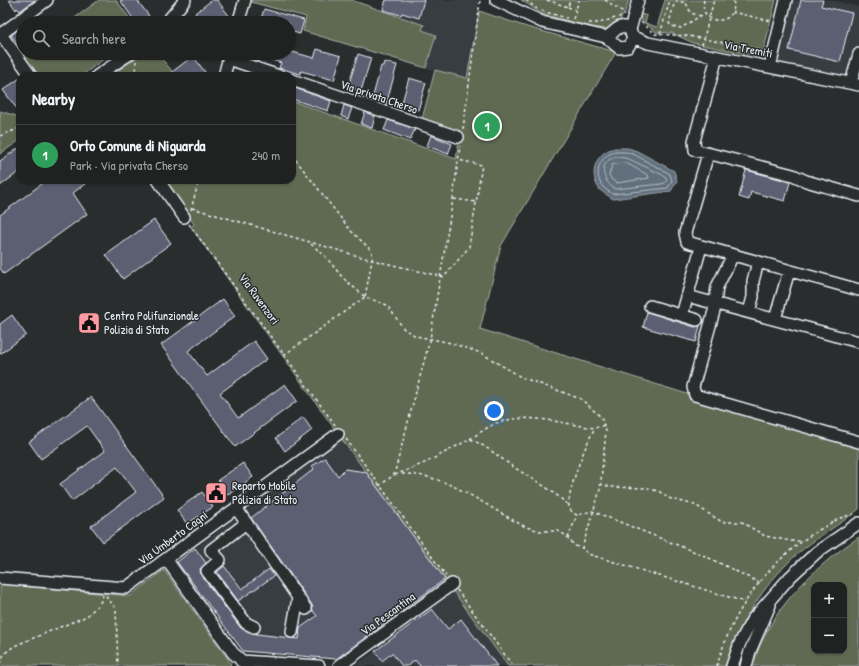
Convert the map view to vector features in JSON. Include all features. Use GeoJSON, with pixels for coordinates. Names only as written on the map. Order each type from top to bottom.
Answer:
{"type":"FeatureCollection","features":[{"type":"Feature","properties":{"kind":"street"},"geometry":{"type":"LineString","coordinates":[[25,16],[47,0]]}},
{"type":"Feature","properties":{"kind":"street"},"geometry":{"type":"LineString","coordinates":[[172,16],[185,0]]}},
{"type":"Feature","properties":{"kind":"street"},"geometry":{"type":"LineString","coordinates":[[240,16],[245,0]]}},
{"type":"Feature","properties":{"kind":"street","name":"Via Tremiti"},"geometry":{"type":"LineString","coordinates":[[496,0],[542,22],[610,38],[615,46],[622,49],[628,47],[632,35],[717,57],[855,84]]}},
{"type":"Feature","properties":{"kind":"street"},"geometry":{"type":"LineString","coordinates":[[610,38],[617,27],[632,35],[632,17],[638,0]]}},
{"type":"Feature","properties":{"kind":"street"},"geometry":{"type":"LineString","coordinates":[[770,67],[786,0]]}},
{"type":"Feature","properties":{"kind":"street"},"geometry":{"type":"LineString","coordinates":[[16,23],[1,34],[16,55]]}},
{"type":"Feature","properties":{"kind":"street"},"geometry":{"type":"LineString","coordinates":[[855,84],[859,54]]}},
{"type":"Feature","properties":{"kind":"street"},"geometry":{"type":"LineString","coordinates":[[717,57],[694,141],[695,150],[793,175],[806,181],[859,196]]}},
{"type":"Feature","properties":{"kind":"street"},"geometry":{"type":"LineString","coordinates":[[20,60],[28,72]]}},
{"type":"Feature","properties":{"kind":"street"},"geometry":{"type":"LineString","coordinates":[[104,72],[125,60]]}},
{"type":"Feature","properties":{"kind":"street"},"geometry":{"type":"LineString","coordinates":[[225,72],[228,60]]}},
{"type":"Feature","properties":{"kind":"street"},"geometry":{"type":"LineString","coordinates":[[239,60],[269,72]]}},
{"type":"Feature","properties":{"kind":"street","name":"Via privata Cherso"},"geometry":{"type":"LineString","coordinates":[[296,81],[460,138]]}},
{"type":"Feature","properties":{"kind":"street"},"geometry":{"type":"LineString","coordinates":[[708,154],[685,233],[687,242],[859,290]]}},
{"type":"Feature","properties":{"kind":"street"},"geometry":{"type":"LineString","coordinates":[[161,184],[184,217]]}},
{"type":"Feature","properties":{"kind":"street"},"geometry":{"type":"LineString","coordinates":[[682,315],[701,247]]}},
{"type":"Feature","properties":{"kind":"street"},"geometry":{"type":"LineString","coordinates":[[732,255],[717,287],[715,304],[693,387],[695,395],[859,442]]}},
{"type":"Feature","properties":{"kind":"street"},"geometry":{"type":"LineString","coordinates":[[749,312],[753,298],[752,281],[758,262]]}},
{"type":"Feature","properties":{"kind":"street"},"geometry":{"type":"LineString","coordinates":[[775,319],[789,271]]}},
{"type":"Feature","properties":{"kind":"street"},"geometry":{"type":"LineString","coordinates":[[687,296],[859,342]]}},
{"type":"Feature","properties":{"kind":"street"},"geometry":{"type":"LineString","coordinates":[[650,306],[697,320]]}},
{"type":"Feature","properties":{"kind":"street","name":"Via Umberto Cagni"},"geometry":{"type":"LineString","coordinates":[[0,578],[126,588],[339,432]]}},
{"type":"Feature","properties":{"kind":"street"},"geometry":{"type":"LineString","coordinates":[[236,508],[306,609]]}},
{"type":"Feature","properties":{"kind":"street"},"geometry":{"type":"LineString","coordinates":[[732,666],[740,643],[752,620],[790,577],[808,560],[858,519]]}},
{"type":"Feature","properties":{"kind":"street"},"geometry":{"type":"LineString","coordinates":[[246,524],[212,550],[220,560],[206,572],[246,623],[254,627]]}},
{"type":"Feature","properties":{"kind":"street"},"geometry":{"type":"LineString","coordinates":[[166,559],[243,664],[319,666]]}},
{"type":"Feature","properties":{"kind":"street","name":"Via Pescantina"},"geometry":{"type":"LineString","coordinates":[[340,666],[452,584]]}},
{"type":"Feature","properties":{"kind":"street"},"geometry":{"type":"LineString","coordinates":[[292,632],[298,598]]}},
{"type":"Feature","properties":{"kind":"street"},"geometry":{"type":"LineString","coordinates":[[746,666],[750,651],[773,598]]}},
{"type":"Feature","properties":{"kind":"path"},"geometry":{"type":"LineString","coordinates":[[526,0],[539,10],[580,21]]}},
{"type":"Feature","properties":{"kind":"path"},"geometry":{"type":"LineString","coordinates":[[547,0],[576,10]]}},
{"type":"Feature","properties":{"kind":"path"},"geometry":{"type":"LineString","coordinates":[[568,7],[570,0]]}},
{"type":"Feature","properties":{"kind":"path"},"geometry":{"type":"LineString","coordinates":[[573,19],[579,0]]}},
{"type":"Feature","properties":{"kind":"path"},"geometry":{"type":"LineString","coordinates":[[605,0],[632,17],[653,33],[704,39],[764,51]]}},
{"type":"Feature","properties":{"kind":"path"},"geometry":{"type":"LineString","coordinates":[[659,38],[670,0]]}},
{"type":"Feature","properties":{"kind":"path"},"geometry":{"type":"LineString","coordinates":[[704,0],[703,5],[709,17],[720,21],[726,19],[732,12],[733,0]]}},
{"type":"Feature","properties":{"kind":"path"},"geometry":{"type":"LineString","coordinates":[[702,46],[714,0]]}},
{"type":"Feature","properties":{"kind":"path"},"geometry":{"type":"LineString","coordinates":[[394,475],[430,339],[454,199],[460,138],[480,1]]}},
{"type":"Feature","properties":{"kind":"path"},"geometry":{"type":"LineString","coordinates":[[701,16],[691,13],[686,3],[677,1],[674,4],[669,23],[671,26],[681,28],[701,16],[706,13]]}},
{"type":"Feature","properties":{"kind":"path"},"geometry":{"type":"LineString","coordinates":[[732,12],[771,21]]}},
{"type":"Feature","properties":{"kind":"path"},"geometry":{"type":"LineString","coordinates":[[586,22],[599,23],[620,15]]}},
{"type":"Feature","properties":{"kind":"path"},"geometry":{"type":"LineString","coordinates":[[134,60],[135,72]]}},
{"type":"Feature","properties":{"kind":"path"},"geometry":{"type":"LineString","coordinates":[[0,136],[16,130]]}},
{"type":"Feature","properties":{"kind":"path"},"geometry":{"type":"LineString","coordinates":[[284,355],[365,297],[372,260],[372,251],[351,231],[296,160]]}},
{"type":"Feature","properties":{"kind":"path"},"geometry":{"type":"LineString","coordinates":[[192,208],[310,243],[444,278],[469,247],[482,165],[458,160]]}},
{"type":"Feature","properties":{"kind":"path"},"geometry":{"type":"LineString","coordinates":[[184,217],[192,208],[198,184]]}},
{"type":"Feature","properties":{"kind":"path"},"geometry":{"type":"LineString","coordinates":[[454,199],[476,202]]}},
{"type":"Feature","properties":{"kind":"path","name":"Via Ruvenzori"},"geometry":{"type":"LineString","coordinates":[[184,217],[339,432],[513,666]]}},
{"type":"Feature","properties":{"kind":"path"},"geometry":{"type":"LineString","coordinates":[[310,243],[325,256],[343,278],[365,297],[387,305],[404,329],[416,336],[451,343],[481,353],[521,377],[581,399],[602,417],[606,431],[600,484],[582,548]]}},
{"type":"Feature","properties":{"kind":"path"},"geometry":{"type":"LineString","coordinates":[[400,474],[470,439],[494,424],[509,420],[542,420],[595,428],[604,424]]}},
{"type":"Feature","properties":{"kind":"path"},"geometry":{"type":"LineString","coordinates":[[569,506],[584,448],[595,428]]}},
{"type":"Feature","properties":{"kind":"path"},"geometry":{"type":"LineString","coordinates":[[470,439],[482,444],[514,467],[546,487],[569,506],[571,511],[577,515],[592,511],[699,553],[760,583]]}},
{"type":"Feature","properties":{"kind":"path"},"geometry":{"type":"LineString","coordinates":[[379,486],[394,475],[426,476],[444,482],[458,489],[526,528],[540,531],[558,531],[568,538],[574,546],[582,548],[588,554],[745,602]]}},
{"type":"Feature","properties":{"kind":"path"},"geometry":{"type":"LineString","coordinates":[[600,484],[648,488],[660,492],[668,498],[695,505],[722,522],[742,522],[765,536],[776,539],[802,541]]}},
{"type":"Feature","properties":{"kind":"path"},"geometry":{"type":"LineString","coordinates":[[568,538],[577,515]]}},
{"type":"Feature","properties":{"kind":"path"},"geometry":{"type":"LineString","coordinates":[[717,666],[725,640],[745,602],[786,553],[833,521],[847,515],[858,519]]}},
{"type":"Feature","properties":{"kind":"path"},"geometry":{"type":"LineString","coordinates":[[0,664],[4,654],[14,646],[86,616],[100,603],[103,593],[112,601],[116,609],[118,666]]}},
{"type":"Feature","properties":{"kind":"shaded area"},"geometry":{"type":"Polygon","coordinates":[[[383,0],[479,0],[467,78],[426,68],[436,35],[422,30],[423,25],[381,11],[383,0]]]}},
{"type":"Feature","properties":{"kind":"shaded area"},"geometry":{"type":"Polygon","coordinates":[[[792,0],[831,0],[859,7],[859,80],[777,61],[792,0]]]}},
{"type":"Feature","properties":{"kind":"shaded area"},"geometry":{"type":"Polygon","coordinates":[[[342,439],[445,579],[336,659],[243,651],[177,562],[342,439]]]}},
{"type":"Feature","properties":{"kind":"shaded area"},"geometry":{"type":"Polygon","coordinates":[[[454,591],[508,666],[354,666],[375,651],[454,591]]]}},
{"type":"Feature","properties":{"kind":"green space"},"geometry":{"type":"Polygon","coordinates":[[[99,0],[116,0],[128,16],[77,16],[99,0]]]}},
{"type":"Feature","properties":{"kind":"green space"},"geometry":{"type":"Polygon","coordinates":[[[251,0],[351,0],[424,25],[422,30],[436,35],[426,68],[303,31],[306,17],[251,2],[251,0]]]}},
{"type":"Feature","properties":{"kind":"green space"},"geometry":{"type":"Polygon","coordinates":[[[521,0],[629,0],[621,19],[606,29],[596,28],[542,14],[521,0]]]}},
{"type":"Feature","properties":{"kind":"green space"},"geometry":{"type":"Polygon","coordinates":[[[665,0],[776,0],[762,57],[693,43],[672,33],[656,32],[640,19],[641,14],[647,16],[645,23],[657,27],[665,0]]]}},
{"type":"Feature","properties":{"kind":"green space"},"geometry":{"type":"Polygon","coordinates":[[[479,11],[527,27],[616,52],[501,246],[480,329],[859,448],[859,509],[795,556],[772,580],[753,607],[737,635],[725,666],[508,666],[338,434],[191,227],[194,224],[167,184],[296,184],[296,102],[456,159],[460,133],[422,119],[435,70],[467,78],[479,11]]]}},
{"type":"Feature","properties":{"kind":"green space"},"geometry":{"type":"Polygon","coordinates":[[[27,60],[103,60],[86,72],[35,72],[27,60]]]}},
{"type":"Feature","properties":{"kind":"green space"},"geometry":{"type":"Polygon","coordinates":[[[133,60],[163,60],[173,72],[116,72],[133,60]]]}},
{"type":"Feature","properties":{"kind":"green space"},"geometry":{"type":"Polygon","coordinates":[[[0,111],[16,116],[16,143],[0,154],[0,111]]]}},
{"type":"Feature","properties":{"kind":"green space"},"geometry":{"type":"Polygon","coordinates":[[[859,537],[859,666],[753,666],[769,627],[781,609],[794,592],[825,562],[859,537]]]}},
{"type":"Feature","properties":{"kind":"green space"},"geometry":{"type":"Polygon","coordinates":[[[164,570],[230,662],[231,666],[0,666],[0,584],[130,596],[164,570]]]}},
{"type":"Feature","properties":{"kind":"water"},"geometry":{"type":"Polygon","coordinates":[[[615,148],[628,148],[637,151],[674,171],[677,181],[671,191],[613,199],[601,191],[596,184],[594,177],[596,164],[598,159],[603,154],[608,150],[615,148]]]}},
{"type":"Feature","properties":{"kind":"building"},"geometry":{"type":"Polygon","coordinates":[[[9,0],[35,0],[20,11],[17,8],[16,10],[9,0]]]}},
{"type":"Feature","properties":{"kind":"building"},"geometry":{"type":"Polygon","coordinates":[[[120,0],[137,0],[149,16],[131,16],[120,0]]]}},
{"type":"Feature","properties":{"kind":"building"},"geometry":{"type":"Polygon","coordinates":[[[212,0],[217,0],[229,16],[197,16],[195,13],[212,0]]]}},
{"type":"Feature","properties":{"kind":"building"},"geometry":{"type":"Polygon","coordinates":[[[386,0],[424,0],[419,18],[383,10],[386,0]]]}},
{"type":"Feature","properties":{"kind":"building"},"geometry":{"type":"Polygon","coordinates":[[[801,0],[823,0],[821,6],[852,13],[840,62],[789,50],[801,0]]]}},
{"type":"Feature","properties":{"kind":"building"},"geometry":{"type":"Polygon","coordinates":[[[264,9],[289,16],[262,16],[264,9]]]}},
{"type":"Feature","properties":{"kind":"building"},"geometry":{"type":"Polygon","coordinates":[[[296,18],[304,20],[300,34],[296,33],[296,18]]]}},
{"type":"Feature","properties":{"kind":"building"},"geometry":{"type":"Polygon","coordinates":[[[16,31],[16,41],[11,35],[16,31]]]}},
{"type":"Feature","properties":{"kind":"building"},"geometry":{"type":"Polygon","coordinates":[[[317,49],[341,56],[334,80],[301,71],[300,74],[279,68],[281,63],[272,60],[296,60],[296,53],[314,58],[317,49]]]}},
{"type":"Feature","properties":{"kind":"building"},"geometry":{"type":"Polygon","coordinates":[[[358,54],[371,58],[361,91],[348,87],[358,54]]]}},
{"type":"Feature","properties":{"kind":"building"},"geometry":{"type":"Polygon","coordinates":[[[188,60],[196,60],[205,72],[172,72],[188,60]]]}},
{"type":"Feature","properties":{"kind":"building"},"geometry":{"type":"Polygon","coordinates":[[[384,62],[397,65],[386,105],[373,100],[381,66],[383,66],[384,62]]]}},
{"type":"Feature","properties":{"kind":"building"},"geometry":{"type":"Polygon","coordinates":[[[409,78],[426,83],[418,110],[401,106],[409,78]]]}},
{"type":"Feature","properties":{"kind":"building"},"geometry":{"type":"Polygon","coordinates":[[[16,81],[16,108],[3,90],[16,81]]]}},
{"type":"Feature","properties":{"kind":"building"},"geometry":{"type":"Polygon","coordinates":[[[296,88],[331,101],[328,111],[296,100],[296,88]]]}},
{"type":"Feature","properties":{"kind":"building"},"geometry":{"type":"Polygon","coordinates":[[[344,105],[352,108],[348,119],[341,116],[344,105]]]}},
{"type":"Feature","properties":{"kind":"building"},"geometry":{"type":"Polygon","coordinates":[[[365,112],[375,116],[372,128],[361,124],[365,112]]]}},
{"type":"Feature","properties":{"kind":"building"},"geometry":{"type":"Polygon","coordinates":[[[388,120],[415,129],[410,140],[384,130],[388,120]]]}},
{"type":"Feature","properties":{"kind":"building"},"geometry":{"type":"Polygon","coordinates":[[[431,135],[452,144],[448,154],[427,146],[431,135]]]}},
{"type":"Feature","properties":{"kind":"building"},"geometry":{"type":"Polygon","coordinates":[[[16,150],[16,174],[0,186],[0,161],[16,150]]]}},
{"type":"Feature","properties":{"kind":"building"},"geometry":{"type":"Polygon","coordinates":[[[746,170],[790,182],[785,201],[751,192],[749,200],[739,197],[746,170]]]}},
{"type":"Feature","properties":{"kind":"building"},"geometry":{"type":"Polygon","coordinates":[[[42,184],[85,184],[73,193],[87,214],[4,274],[0,268],[0,215],[42,184]]]}},
{"type":"Feature","properties":{"kind":"building"},"geometry":{"type":"Polygon","coordinates":[[[154,220],[171,243],[123,279],[106,255],[154,220]]]}},
{"type":"Feature","properties":{"kind":"building"},"geometry":{"type":"Polygon","coordinates":[[[223,299],[235,316],[188,351],[207,376],[254,341],[267,359],[220,393],[238,418],[285,384],[297,401],[235,447],[161,345],[223,299]]]}},
{"type":"Feature","properties":{"kind":"building"},"geometry":{"type":"Polygon","coordinates":[[[647,312],[695,327],[700,326],[696,342],[643,327],[647,312]]]}},
{"type":"Feature","properties":{"kind":"building"},"geometry":{"type":"Polygon","coordinates":[[[12,315],[26,335],[0,354],[0,324],[12,315]]]}},
{"type":"Feature","properties":{"kind":"building"},"geometry":{"type":"Polygon","coordinates":[[[91,397],[164,497],[103,542],[91,526],[136,492],[117,467],[72,501],[60,484],[105,451],[87,426],[41,459],[29,442],[91,397]]]}},
{"type":"Feature","properties":{"kind":"building"},"geometry":{"type":"Polygon","coordinates":[[[303,417],[312,430],[285,451],[276,438],[303,417]]]}},
{"type":"Feature","properties":{"kind":"building"},"geometry":{"type":"Polygon","coordinates":[[[325,458],[338,476],[345,469],[366,472],[445,579],[336,659],[243,651],[177,562],[195,548],[206,563],[200,569],[201,575],[240,627],[248,633],[299,639],[300,628],[317,616],[313,611],[312,605],[251,518],[314,469],[312,466],[325,458]]]}},
{"type":"Feature","properties":{"kind":"building"},"geometry":{"type":"Polygon","coordinates":[[[243,463],[253,477],[228,495],[218,480],[243,463]]]}},
{"type":"Feature","properties":{"kind":"building"},"geometry":{"type":"Polygon","coordinates":[[[202,492],[213,507],[187,524],[177,510],[202,492]]]}},
{"type":"Feature","properties":{"kind":"building"},"geometry":{"type":"Polygon","coordinates":[[[224,566],[242,589],[269,569],[274,576],[238,601],[217,572],[224,566]]]}},
{"type":"Feature","properties":{"kind":"building"},"geometry":{"type":"Polygon","coordinates":[[[432,609],[448,629],[461,619],[497,666],[420,666],[415,660],[408,666],[402,666],[392,653],[382,661],[375,651],[432,609]]]}},
{"type":"Feature","properties":{"kind":"place","name":"Orto Comune di Niguarda"},"geometry":{"type":"Point","coordinates":[487,126]}},
{"type":"Feature","properties":{"kind":"place","name":"Centro Polifunzionale Polizia di Stato"},"geometry":{"type":"Point","coordinates":[89,323]}},
{"type":"Feature","properties":{"kind":"place","name":"Reparto Mobile Polizia di Stato"},"geometry":{"type":"Point","coordinates":[216,493]}}]}
